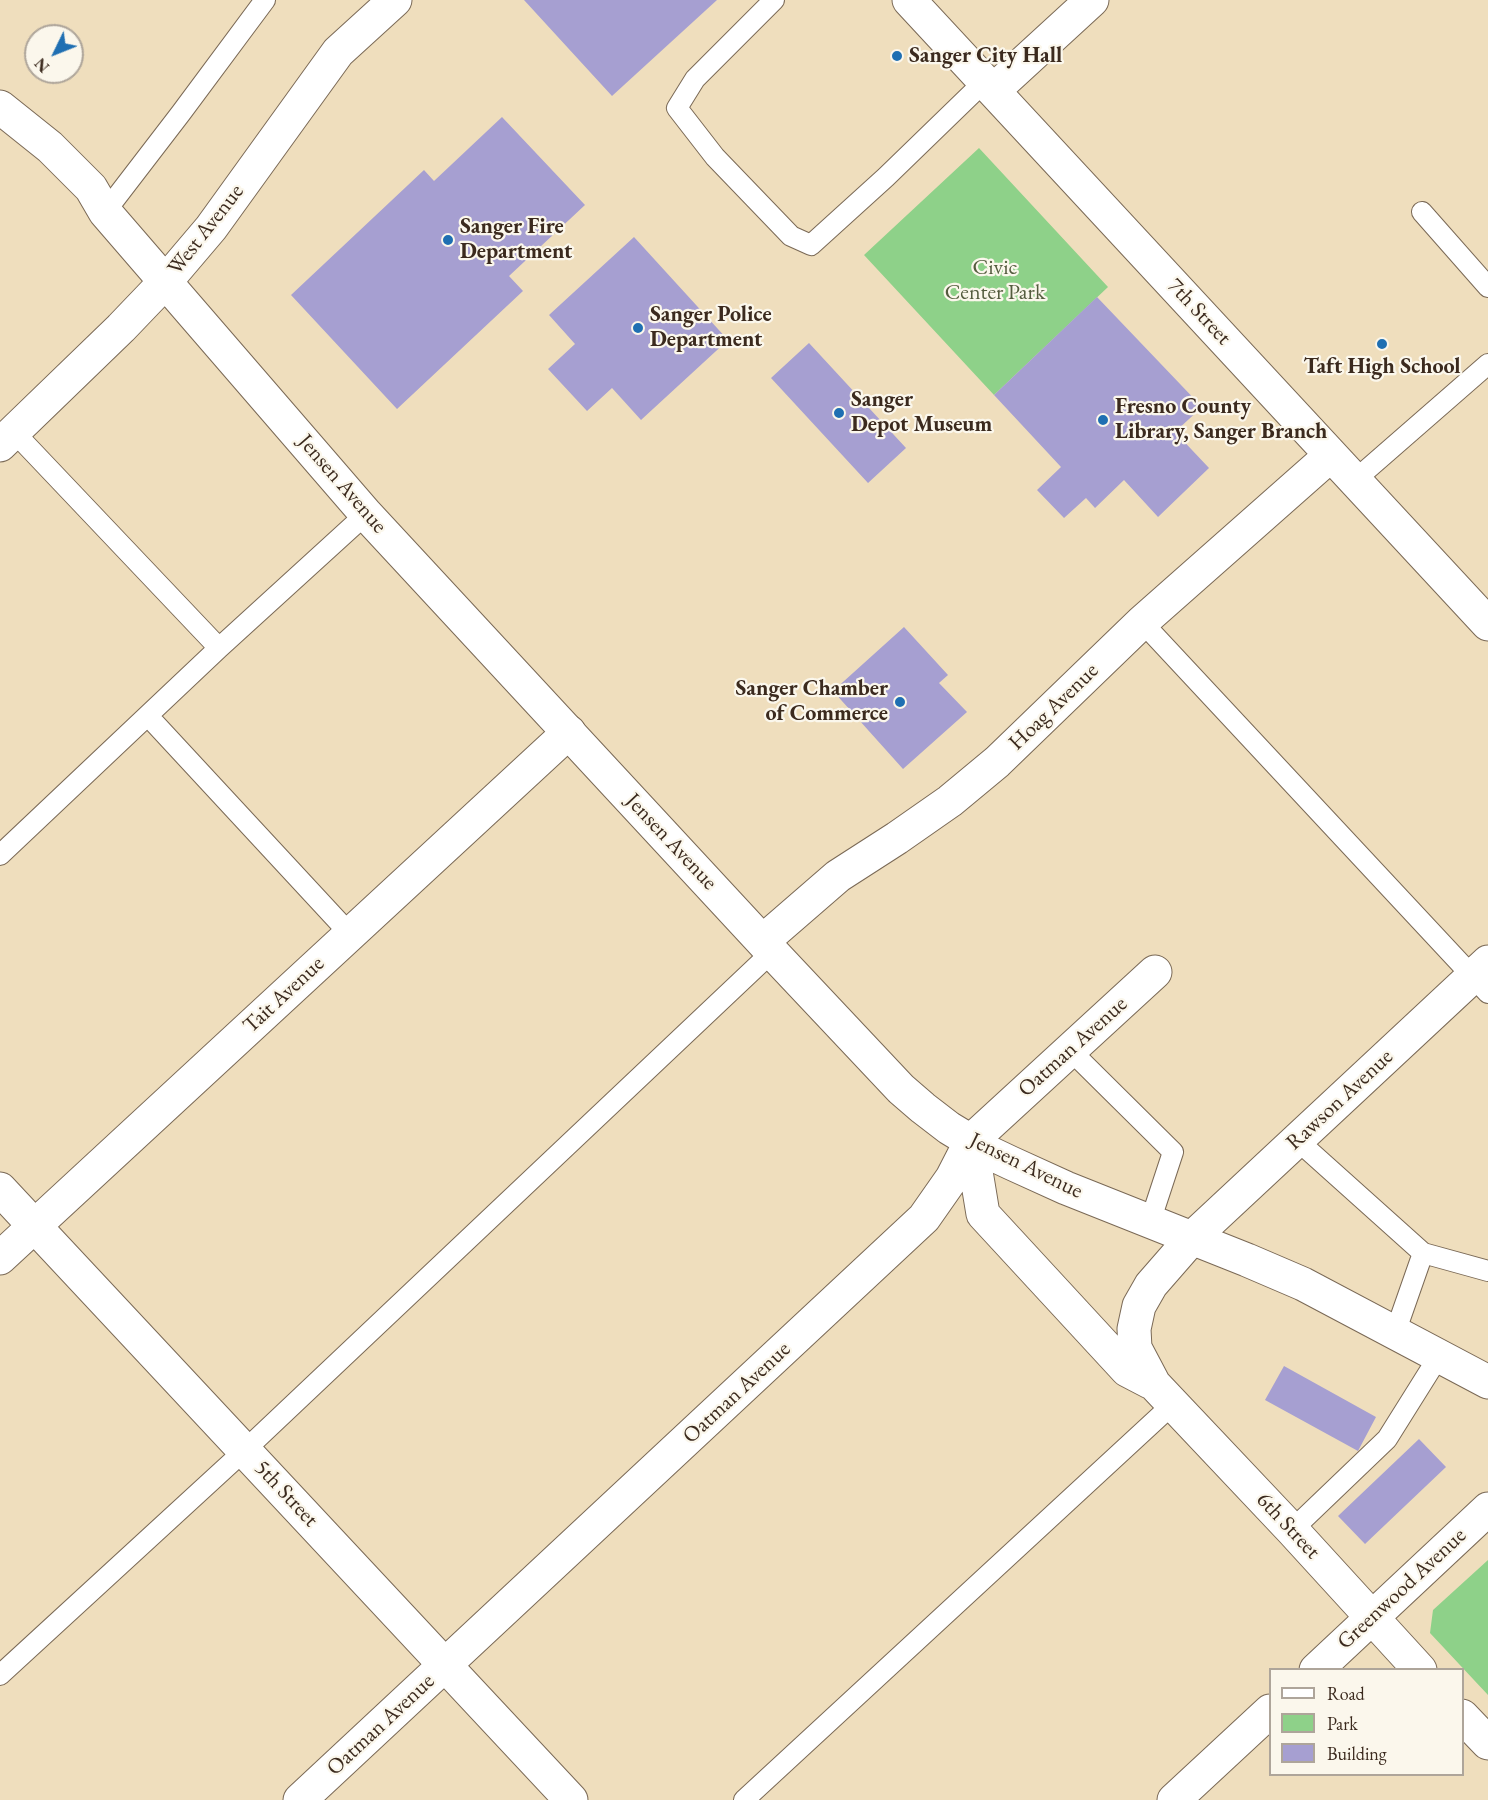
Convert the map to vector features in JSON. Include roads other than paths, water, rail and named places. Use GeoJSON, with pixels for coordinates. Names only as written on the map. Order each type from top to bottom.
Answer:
{"type":"FeatureCollection","features":[{"type":"Feature","properties":{"kind":"street","name":"West Avenue"},"geometry":{"type":"LineString","coordinates":[[7,438],[121,328],[166,281],[211,228],[338,52],[395,0]]}},
{"type":"Feature","properties":{"kind":"street","name":"7th Street"},"geometry":{"type":"LineString","coordinates":[[909,0],[1488,624]]}},
{"type":"Feature","properties":{"kind":"street"},"geometry":{"type":"LineString","coordinates":[[989,86],[1092,0]]}},
{"type":"Feature","properties":{"kind":"street","name":"Jensen Avenue"},"geometry":{"type":"LineString","coordinates":[[0,107],[71,166],[91,188],[105,212],[366,514],[768,947],[901,1089],[922,1108],[992,1154],[1066,1188],[1303,1284],[1438,1356],[1486,1375]]}},
{"type":"Feature","properties":{"kind":"street","name":"Hoag Avenue"},"geometry":{"type":"LineString","coordinates":[[768,947],[838,876],[950,801],[997,762],[1142,622],[1331,455]]}},
{"type":"Feature","properties":{"kind":"street","name":"Tait Avenue"},"geometry":{"type":"LineString","coordinates":[[0,1258],[569,732]]}},
{"type":"Feature","properties":{"kind":"street","name":"Oatman Avenue"},"geometry":{"type":"LineString","coordinates":[[300,1800],[924,1218],[952,1178],[971,1141],[1155,972]]}},
{"type":"Feature","properties":{"kind":"street","name":"Rawson Avenue"},"geometry":{"type":"LineString","coordinates":[[1192,1238],[1297,1140],[1483,978]]}},
{"type":"Feature","properties":{"kind":"street","name":"6th Street"},"geometry":{"type":"LineString","coordinates":[[971,1141],[983,1214],[1127,1370],[1164,1394]]}},
{"type":"Feature","properties":{"kind":"street","name":"5th Street"},"geometry":{"type":"LineString","coordinates":[[0,1189],[571,1800]]}},
{"type":"Feature","properties":{"kind":"street","name":"6th Street"},"geometry":{"type":"LineString","coordinates":[[1192,1238],[1151,1285],[1139,1306],[1134,1329],[1135,1348],[1164,1394],[1418,1668]]}},
{"type":"Feature","properties":{"kind":"street","name":"Greenwood Avenue"},"geometry":{"type":"LineString","coordinates":[[1318,1668],[1488,1509]]}},
{"type":"Feature","properties":{"kind":"street"},"geometry":{"type":"LineString","coordinates":[[1174,1800],[1269,1712]]}},
{"type":"Feature","properties":{"kind":"street"},"geometry":{"type":"LineString","coordinates":[[1464,1718],[1488,1743]]}},
{"type":"Feature","properties":{"kind":"lane"},"geometry":{"type":"LineString","coordinates":[[105,212],[182,113],[265,0]]}},
{"type":"Feature","properties":{"kind":"lane"},"geometry":{"type":"LineString","coordinates":[[774,0],[696,79],[677,108],[715,157],[791,236],[811,245],[989,86]]}},
{"type":"Feature","properties":{"kind":"lane"},"geometry":{"type":"LineString","coordinates":[[1422,212],[1488,287]]}},
{"type":"Feature","properties":{"kind":"lane"},"geometry":{"type":"LineString","coordinates":[[1354,480],[1488,364]]}},
{"type":"Feature","properties":{"kind":"lane"},"geometry":{"type":"LineString","coordinates":[[7,438],[219,648]]}},
{"type":"Feature","properties":{"kind":"lane"},"geometry":{"type":"LineString","coordinates":[[0,855],[219,648],[366,514]]}},
{"type":"Feature","properties":{"kind":"lane"},"geometry":{"type":"LineString","coordinates":[[1142,622],[1483,978]]}},
{"type":"Feature","properties":{"kind":"lane"},"geometry":{"type":"LineString","coordinates":[[148,716],[350,934]]}},
{"type":"Feature","properties":{"kind":"lane"},"geometry":{"type":"LineString","coordinates":[[0,1675],[245,1450],[768,947]]}},
{"type":"Feature","properties":{"kind":"lane"},"geometry":{"type":"LineString","coordinates":[[1070,1050],[1173,1152],[1150,1221]]}},
{"type":"Feature","properties":{"kind":"lane"},"geometry":{"type":"LineString","coordinates":[[1297,1140],[1423,1253],[1488,1272]]}},
{"type":"Feature","properties":{"kind":"lane"},"geometry":{"type":"LineString","coordinates":[[1395,1333],[1423,1253]]}},
{"type":"Feature","properties":{"kind":"lane"},"geometry":{"type":"LineString","coordinates":[[1292,1530],[1387,1439],[1438,1356]]}},
{"type":"Feature","properties":{"kind":"lane"},"geometry":{"type":"LineString","coordinates":[[744,1800],[1164,1394]]}},
{"type":"Feature","properties":{"kind":"place","name":"Sanger City Hall"},"geometry":{"type":"Point","coordinates":[897,56]}},
{"type":"Feature","properties":{"kind":"place","name":"Sanger Fire Department"},"geometry":{"type":"Point","coordinates":[448,240]}},
{"type":"Feature","properties":{"kind":"place","name":"Sanger Police Department"},"geometry":{"type":"Point","coordinates":[638,328]}},
{"type":"Feature","properties":{"kind":"place","name":"Taft High School"},"geometry":{"type":"Point","coordinates":[1382,344]}},
{"type":"Feature","properties":{"kind":"place","name":"Sanger Depot Museum"},"geometry":{"type":"Point","coordinates":[839,413]}},
{"type":"Feature","properties":{"kind":"place","name":"Fresno County Library, Sanger Branch"},"geometry":{"type":"Point","coordinates":[1103,420]}},
{"type":"Feature","properties":{"kind":"place","name":"Sanger Chamber of Commerce"},"geometry":{"type":"Point","coordinates":[900,702]}},
{"type":"Feature","properties":{"kind":"park label","name":"Civic Center Park"},"geometry":{"type":"Point","coordinates":[995,280]}}]}
